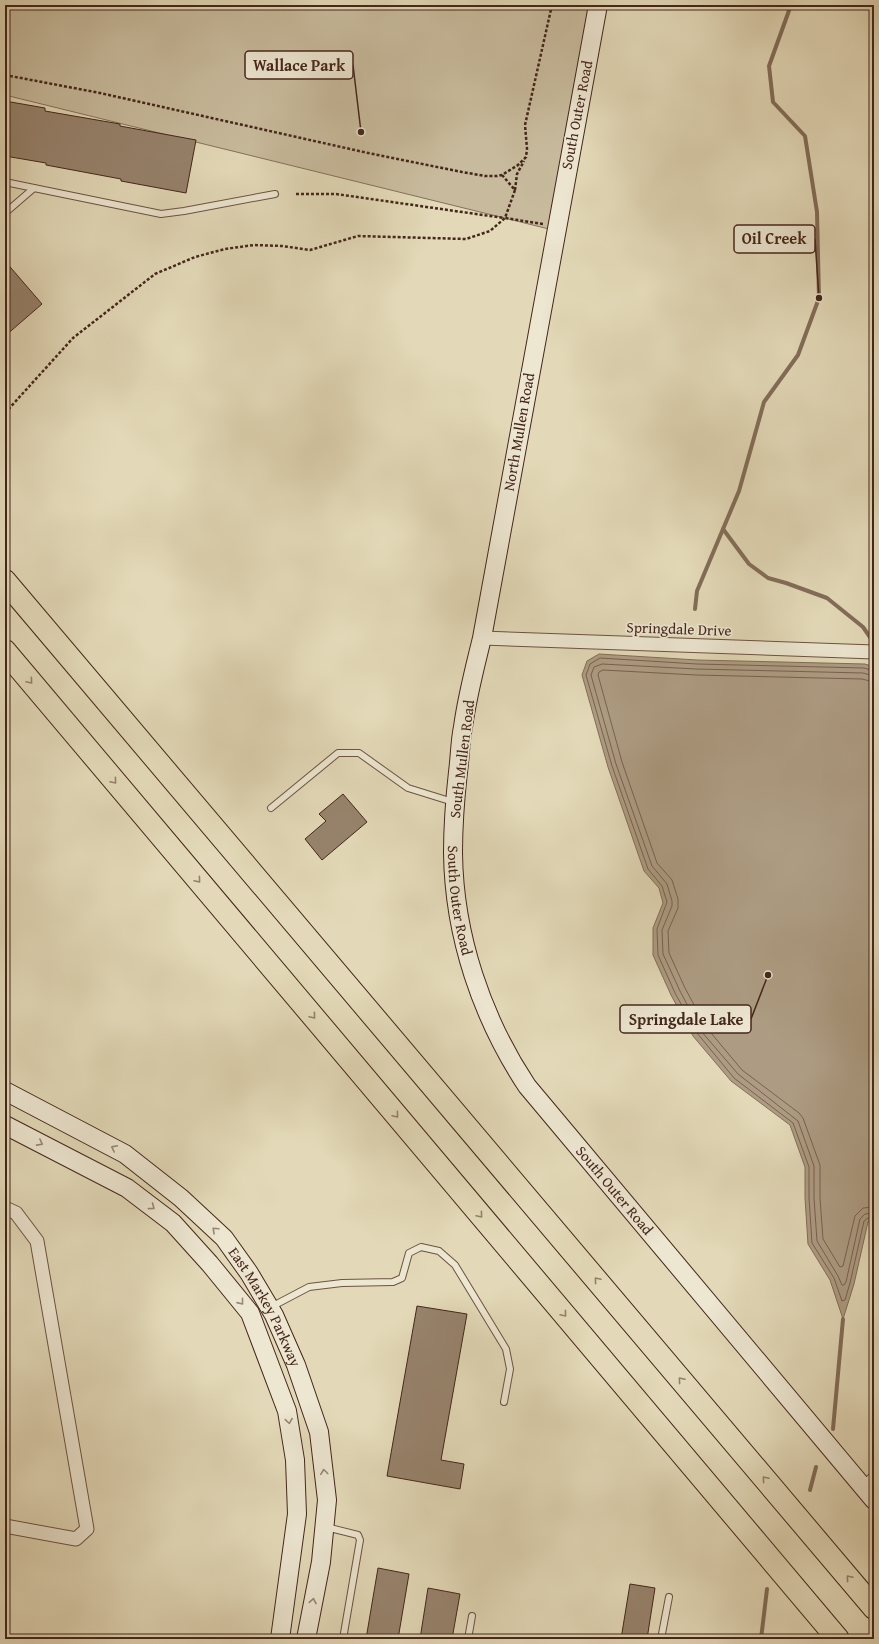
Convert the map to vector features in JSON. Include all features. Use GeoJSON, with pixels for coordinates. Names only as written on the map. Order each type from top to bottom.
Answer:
{"type":"FeatureCollection","features":[{"type":"Feature","properties":{"kind":"highway"},"geometry":{"type":"LineString","coordinates":[[5,581],[874,1608]]}},
{"type":"Feature","properties":{"kind":"highway"},"geometry":{"type":"LineString","coordinates":[[5,652],[838,1639]]}},
{"type":"Feature","properties":{"kind":"street","name":"South Outer Road"},"geometry":{"type":"LineString","coordinates":[[557,226],[598,5]]}},
{"type":"Feature","properties":{"kind":"street","name":"North Mullen Road"},"geometry":{"type":"LineString","coordinates":[[482,638],[557,226]]}},
{"type":"Feature","properties":{"kind":"street","name":"Springdale Drive"},"geometry":{"type":"LineString","coordinates":[[482,638],[874,652]]}},
{"type":"Feature","properties":{"kind":"street","name":"South Mullen Road"},"geometry":{"type":"LineString","coordinates":[[453,832],[463,726],[482,638]]}},
{"type":"Feature","properties":{"kind":"street","name":"South Outer Road"},"geometry":{"type":"LineString","coordinates":[[453,832],[456,893],[462,930],[471,967],[483,1004],[517,1072],[527,1086],[871,1489]]}},
{"type":"Feature","properties":{"kind":"street","name":"East Markey Parkway"},"geometry":{"type":"LineString","coordinates":[[5,1091],[125,1154],[181,1198],[224,1238],[249,1273],[270,1307],[296,1365],[319,1432],[327,1500],[321,1562],[306,1639]]}},
{"type":"Feature","properties":{"kind":"street","name":"East Markey Parkway"},"geometry":{"type":"LineString","coordinates":[[5,1124],[127,1188],[173,1223],[210,1264],[250,1313],[287,1411],[295,1460],[297,1514],[280,1639]]}},
{"type":"Feature","properties":{"kind":"street"},"geometry":{"type":"LineString","coordinates":[[5,1208],[16,1213],[37,1241],[87,1529],[76,1539],[5,1526]]}},
{"type":"Feature","properties":{"kind":"lane"},"geometry":{"type":"LineString","coordinates":[[5,182],[161,214],[275,194]]}},
{"type":"Feature","properties":{"kind":"lane"},"geometry":{"type":"LineString","coordinates":[[5,213],[34,188]]}},
{"type":"Feature","properties":{"kind":"lane"},"geometry":{"type":"LineString","coordinates":[[271,808],[338,753],[359,753],[408,788],[455,802]]}},
{"type":"Feature","properties":{"kind":"lane"},"geometry":{"type":"LineString","coordinates":[[270,1307],[309,1287],[342,1283],[393,1282],[402,1278],[409,1253],[422,1247],[439,1251],[455,1264],[506,1349],[510,1369],[504,1402]]}},
{"type":"Feature","properties":{"kind":"lane"},"geometry":{"type":"LineString","coordinates":[[324,1526],[358,1535],[360,1540],[343,1639]]}},
{"type":"Feature","properties":{"kind":"lane"},"geometry":{"type":"LineString","coordinates":[[661,1639],[669,1597]]}},
{"type":"Feature","properties":{"kind":"lane"},"geometry":{"type":"LineString","coordinates":[[468,1639],[472,1616]]}},
{"type":"Feature","properties":{"kind":"path"},"geometry":{"type":"LineString","coordinates":[[5,413],[73,338],[155,274],[195,257],[225,249],[254,245],[282,246],[310,250],[358,236],[466,239],[490,231],[505,218],[515,190],[517,174],[526,157],[527,149],[525,125],[552,5]]}},
{"type":"Feature","properties":{"kind":"path"},"geometry":{"type":"LineString","coordinates":[[5,74],[100,93],[368,153],[485,176],[502,175],[518,165],[526,157]]}},
{"type":"Feature","properties":{"kind":"path"},"geometry":{"type":"LineString","coordinates":[[502,175],[515,190]]}},
{"type":"Feature","properties":{"kind":"path"},"geometry":{"type":"LineString","coordinates":[[296,194],[336,194],[557,226]]}},
{"type":"Feature","properties":{"kind":"shaded area"},"geometry":{"type":"Polygon","coordinates":[[[5,5],[590,5],[549,229],[5,95],[5,5]]]}},
{"type":"Feature","properties":{"kind":"water"},"geometry":{"type":"Polygon","coordinates":[[[599,654],[697,660],[865,664],[874,667],[874,1222],[868,1222],[854,1284],[843,1319],[830,1280],[808,1244],[805,1198],[805,1167],[790,1125],[731,1081],[693,1036],[671,995],[653,955],[653,928],[663,903],[659,888],[644,871],[608,767],[582,675],[587,661],[599,654]]]}},
{"type":"Feature","properties":{"kind":"building"},"geometry":{"type":"Polygon","coordinates":[[[5,101],[45,108],[45,111],[120,124],[120,126],[196,140],[186,193],[46,165],[46,163],[5,156],[5,101]]]}},
{"type":"Feature","properties":{"kind":"building"},"geometry":{"type":"Polygon","coordinates":[[[5,261],[42,304],[5,336],[5,261]]]}},
{"type":"Feature","properties":{"kind":"building"},"geometry":{"type":"Polygon","coordinates":[[[343,794],[367,822],[322,860],[305,839],[326,821],[319,814],[343,794]]]}},
{"type":"Feature","properties":{"kind":"building"},"geometry":{"type":"Polygon","coordinates":[[[417,1306],[467,1314],[441,1460],[464,1464],[460,1489],[387,1476],[417,1306]]]}},
{"type":"Feature","properties":{"kind":"building"},"geometry":{"type":"Polygon","coordinates":[[[378,1568],[409,1574],[398,1639],[366,1639],[378,1568]]]}},
{"type":"Feature","properties":{"kind":"building"},"geometry":{"type":"Polygon","coordinates":[[[630,1584],[655,1588],[647,1639],[621,1639],[630,1584]]]}},
{"type":"Feature","properties":{"kind":"building"},"geometry":{"type":"Polygon","coordinates":[[[428,1588],[460,1594],[452,1639],[420,1639],[428,1588]]]}},
{"type":"Feature","properties":{"kind":"waterway"},"geometry":{"type":"LineString","coordinates":[[695,609],[697,591],[739,491],[764,402],[798,355],[819,298],[817,212],[805,136],[773,102],[769,66],[791,5]]}},
{"type":"Feature","properties":{"kind":"waterway"},"geometry":{"type":"LineString","coordinates":[[723,529],[749,564],[768,578],[827,598],[863,627],[874,643]]}},
{"type":"Feature","properties":{"kind":"waterway"},"geometry":{"type":"LineString","coordinates":[[833,1429],[843,1319]]}},
{"type":"Feature","properties":{"kind":"waterway"},"geometry":{"type":"LineString","coordinates":[[810,1490],[816,1467]]}},
{"type":"Feature","properties":{"kind":"waterway"},"geometry":{"type":"LineString","coordinates":[[761,1639],[767,1589]]}},
{"type":"Feature","properties":{"kind":"place","name":"Wallace Park"},"geometry":{"type":"Point","coordinates":[361,132]}},
{"type":"Feature","properties":{"kind":"place","name":"Oil Creek"},"geometry":{"type":"Point","coordinates":[819,298]}},
{"type":"Feature","properties":{"kind":"place","name":"Springdale Lake"},"geometry":{"type":"Point","coordinates":[768,975]}}]}
